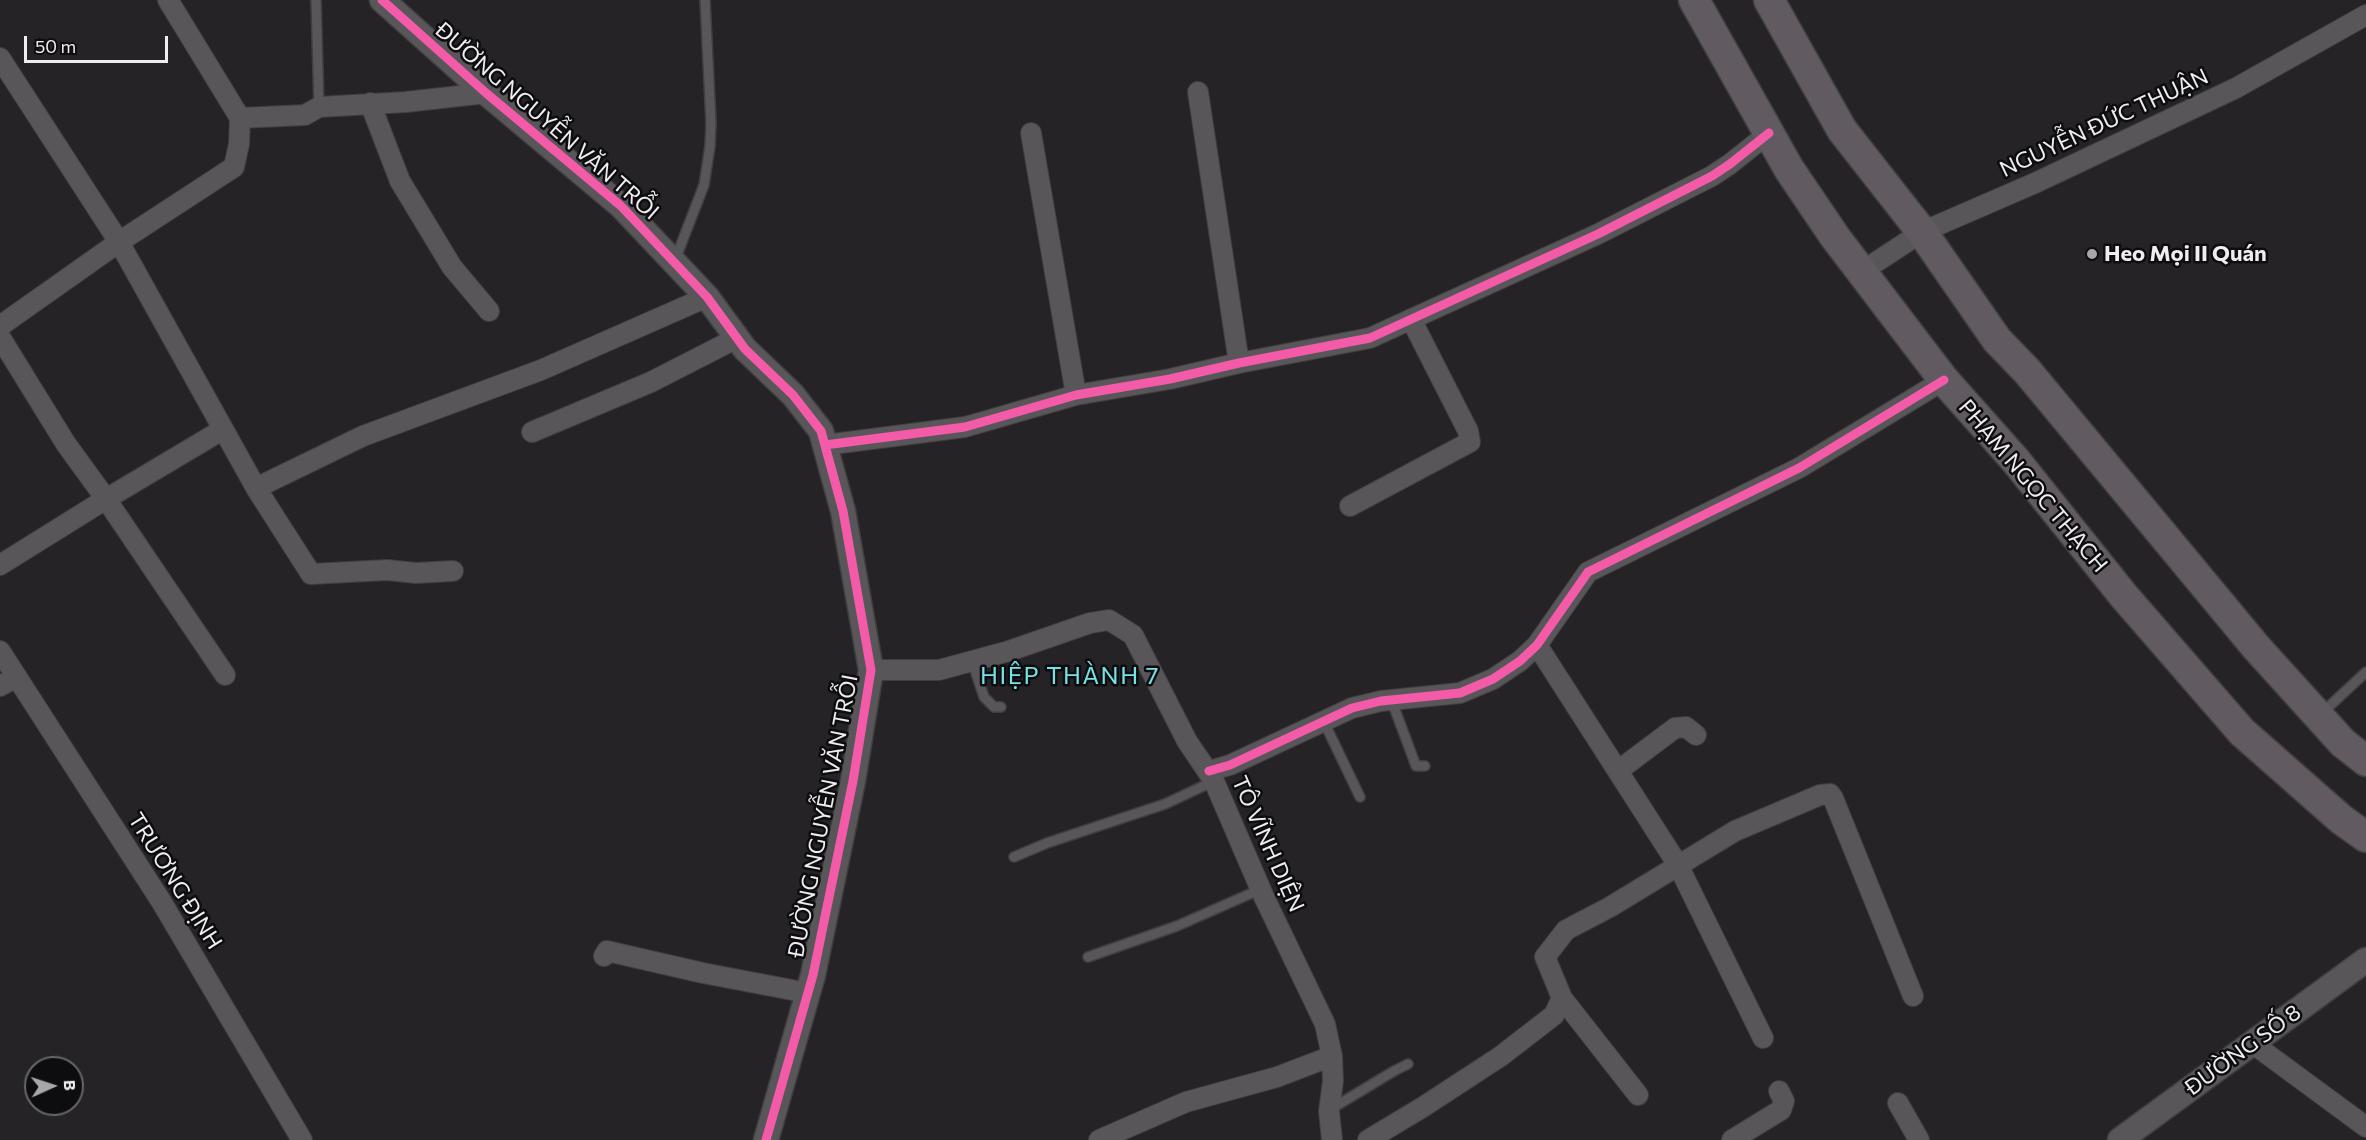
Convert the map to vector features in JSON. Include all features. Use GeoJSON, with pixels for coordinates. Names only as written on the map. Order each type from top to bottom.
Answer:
{"type":"FeatureCollection","features":[{"type":"Feature","properties":{"kind":"main road","name":"PHẠM NGỌC THẠCH"},"geometry":{"type":"LineString","coordinates":[[1694,0],[1789,169],[1861,272],[1944,380],[2016,461],[2123,596],[2242,732],[2342,820],[2366,837]]}},
{"type":"Feature","properties":{"kind":"main road"},"geometry":{"type":"LineString","coordinates":[[1769,0],[1842,129],[1922,232],[1997,340],[2027,371],[2256,647],[2343,743],[2366,761]]}},
{"type":"Feature","properties":{"kind":"street"},"geometry":{"type":"LineString","coordinates":[[0,326],[119,242],[234,167],[239,144],[240,118],[168,0]]}},
{"type":"Feature","properties":{"kind":"street","name":"ĐƯỜNG NGUYỄN VĂN TRỖI"},"geometry":{"type":"LineString","coordinates":[[382,0],[486,93],[621,206],[707,297],[745,349],[793,395],[821,431],[843,511],[870,670],[853,781],[808,993],[766,1140]]}},
{"type":"Feature","properties":{"kind":"street","name":"NGUYỄN ĐỨC THUẬN"},"geometry":{"type":"LineString","coordinates":[[1861,272],[1922,232],[2035,183],[2236,88],[2366,15]]}},
{"type":"Feature","properties":{"kind":"street"},"geometry":{"type":"LineString","coordinates":[[0,58],[119,242],[222,430],[311,574],[387,570],[416,573],[453,571]]}},
{"type":"Feature","properties":{"kind":"street"},"geometry":{"type":"LineString","coordinates":[[1198,92],[1239,363]]}},
{"type":"Feature","properties":{"kind":"street"},"geometry":{"type":"LineString","coordinates":[[240,118],[305,115],[319,107],[486,93]]}},
{"type":"Feature","properties":{"kind":"street"},"geometry":{"type":"LineString","coordinates":[[369,103],[400,181],[452,267],[489,311]]}},
{"type":"Feature","properties":{"kind":"street"},"geometry":{"type":"LineString","coordinates":[[1031,133],[1076,395]]}},
{"type":"Feature","properties":{"kind":"street"},"geometry":{"type":"LineString","coordinates":[[825,445],[965,427],[1076,395],[1170,379],[1239,363],[1370,338],[1598,234],[1730,164],[1769,133]]}},
{"type":"Feature","properties":{"kind":"street"},"geometry":{"type":"LineString","coordinates":[[256,488],[363,436],[541,370],[707,297]]}},
{"type":"Feature","properties":{"kind":"street"},"geometry":{"type":"LineString","coordinates":[[1350,506],[1465,446],[1470,440],[1411,319]]}},
{"type":"Feature","properties":{"kind":"street"},"geometry":{"type":"LineString","coordinates":[[0,337],[66,444],[225,675]]}},
{"type":"Feature","properties":{"kind":"street"},"geometry":{"type":"LineString","coordinates":[[532,432],[651,382],[737,338]]}},
{"type":"Feature","properties":{"kind":"street"},"geometry":{"type":"LineString","coordinates":[[1211,776],[1352,708],[1391,699],[1461,693],[1493,679],[1520,661],[1537,645],[1588,572],[1799,468],[1944,380]]}},
{"type":"Feature","properties":{"kind":"street"},"geometry":{"type":"LineString","coordinates":[[0,565],[222,430]]}},
{"type":"Feature","properties":{"kind":"street","name":"TÔ VĨNH DIỆN"},"geometry":{"type":"LineString","coordinates":[[870,670],[939,670],[1009,651],[1090,623],[1109,620],[1132,635],[1187,741],[1211,776],[1325,1024],[1332,1056],[1333,1081],[1327,1138]]}},
{"type":"Feature","properties":{"kind":"street"},"geometry":{"type":"LineString","coordinates":[[1537,645],[1678,865],[1763,1038]]}},
{"type":"Feature","properties":{"kind":"street","name":"TRƯƠNG ĐỊNH"},"geometry":{"type":"LineString","coordinates":[[0,651],[9,682],[161,901],[302,1140]]}},
{"type":"Feature","properties":{"kind":"street"},"geometry":{"type":"LineString","coordinates":[[1619,770],[1675,728],[1686,727],[1696,735]]}},
{"type":"Feature","properties":{"kind":"street"},"geometry":{"type":"LineString","coordinates":[[1638,1095],[1562,998],[1545,957],[1566,930],[1610,907],[1735,831],[1820,795],[1830,794],[1913,996]]}},
{"type":"Feature","properties":{"kind":"street"},"geometry":{"type":"LineString","coordinates":[[604,956],[607,951],[703,973],[808,993]]}},
{"type":"Feature","properties":{"kind":"street","name":"ĐƯỜNG SỐ 8"},"geometry":{"type":"LineString","coordinates":[[2120,1140],[2366,960]]}},
{"type":"Feature","properties":{"kind":"street"},"geometry":{"type":"LineString","coordinates":[[1368,1140],[1424,1107],[1501,1056],[1554,1015],[1562,998]]}},
{"type":"Feature","properties":{"kind":"street"},"geometry":{"type":"LineString","coordinates":[[2252,1043],[2366,1127]]}},
{"type":"Feature","properties":{"kind":"street"},"geometry":{"type":"LineString","coordinates":[[1099,1140],[1186,1102],[1277,1077],[1332,1056]]}},
{"type":"Feature","properties":{"kind":"street"},"geometry":{"type":"LineString","coordinates":[[1732,1140],[1781,1110],[1784,1101],[1779,1091]]}},
{"type":"Feature","properties":{"kind":"street"},"geometry":{"type":"LineString","coordinates":[[1898,1103],[1919,1140]]}},
{"type":"Feature","properties":{"kind":"lane"},"geometry":{"type":"LineString","coordinates":[[316,0],[319,107]]}},
{"type":"Feature","properties":{"kind":"lane"},"geometry":{"type":"LineString","coordinates":[[674,262],[704,185],[709,155],[711,123],[705,0]]}},
{"type":"Feature","properties":{"kind":"lane"},"geometry":{"type":"LineString","coordinates":[[972,661],[984,697],[994,707],[1001,707]]}},
{"type":"Feature","properties":{"kind":"lane"},"geometry":{"type":"LineString","coordinates":[[2319,716],[2366,672]]}},
{"type":"Feature","properties":{"kind":"lane"},"geometry":{"type":"LineString","coordinates":[[1391,699],[1416,766],[1425,766]]}},
{"type":"Feature","properties":{"kind":"lane"},"geometry":{"type":"LineString","coordinates":[[1323,720],[1360,797]]}},
{"type":"Feature","properties":{"kind":"lane"},"geometry":{"type":"LineString","coordinates":[[1014,857],[1047,843],[1165,804],[1211,776]]}},
{"type":"Feature","properties":{"kind":"lane"},"geometry":{"type":"LineString","coordinates":[[1088,957],[1177,926],[1261,888]]}},
{"type":"Feature","properties":{"kind":"lane"},"geometry":{"type":"LineString","coordinates":[[1329,1111],[1408,1064]]}},
{"type":"Feature","properties":{"kind":"cycle path"},"geometry":{"type":"LineString","coordinates":[[382,0],[486,93],[621,206],[707,297],[745,349],[793,395],[821,431],[843,511],[871,670],[853,781],[813,975],[766,1140]]}},
{"type":"Feature","properties":{"kind":"cycle path"},"geometry":{"type":"LineString","coordinates":[[825,445],[965,427],[1076,395],[1170,379],[1239,363],[1370,338],[1598,234],[1712,176],[1769,133]]}},
{"type":"Feature","properties":{"kind":"cycle path"},"geometry":{"type":"LineString","coordinates":[[1209,771],[1230,765],[1352,708],[1381,701],[1460,693],[1493,679],[1520,661],[1537,645],[1588,572],[1799,468],[1944,380]]}},
{"type":"Feature","properties":{"kind":"place","name":"Heo Mọi II Quán"},"geometry":{"type":"Point","coordinates":[2092,254]}},
{"type":"Feature","properties":{"kind":"district","name":"HIỆP THÀNH 7"},"geometry":{"type":"Point","coordinates":[1070,676]}}]}
